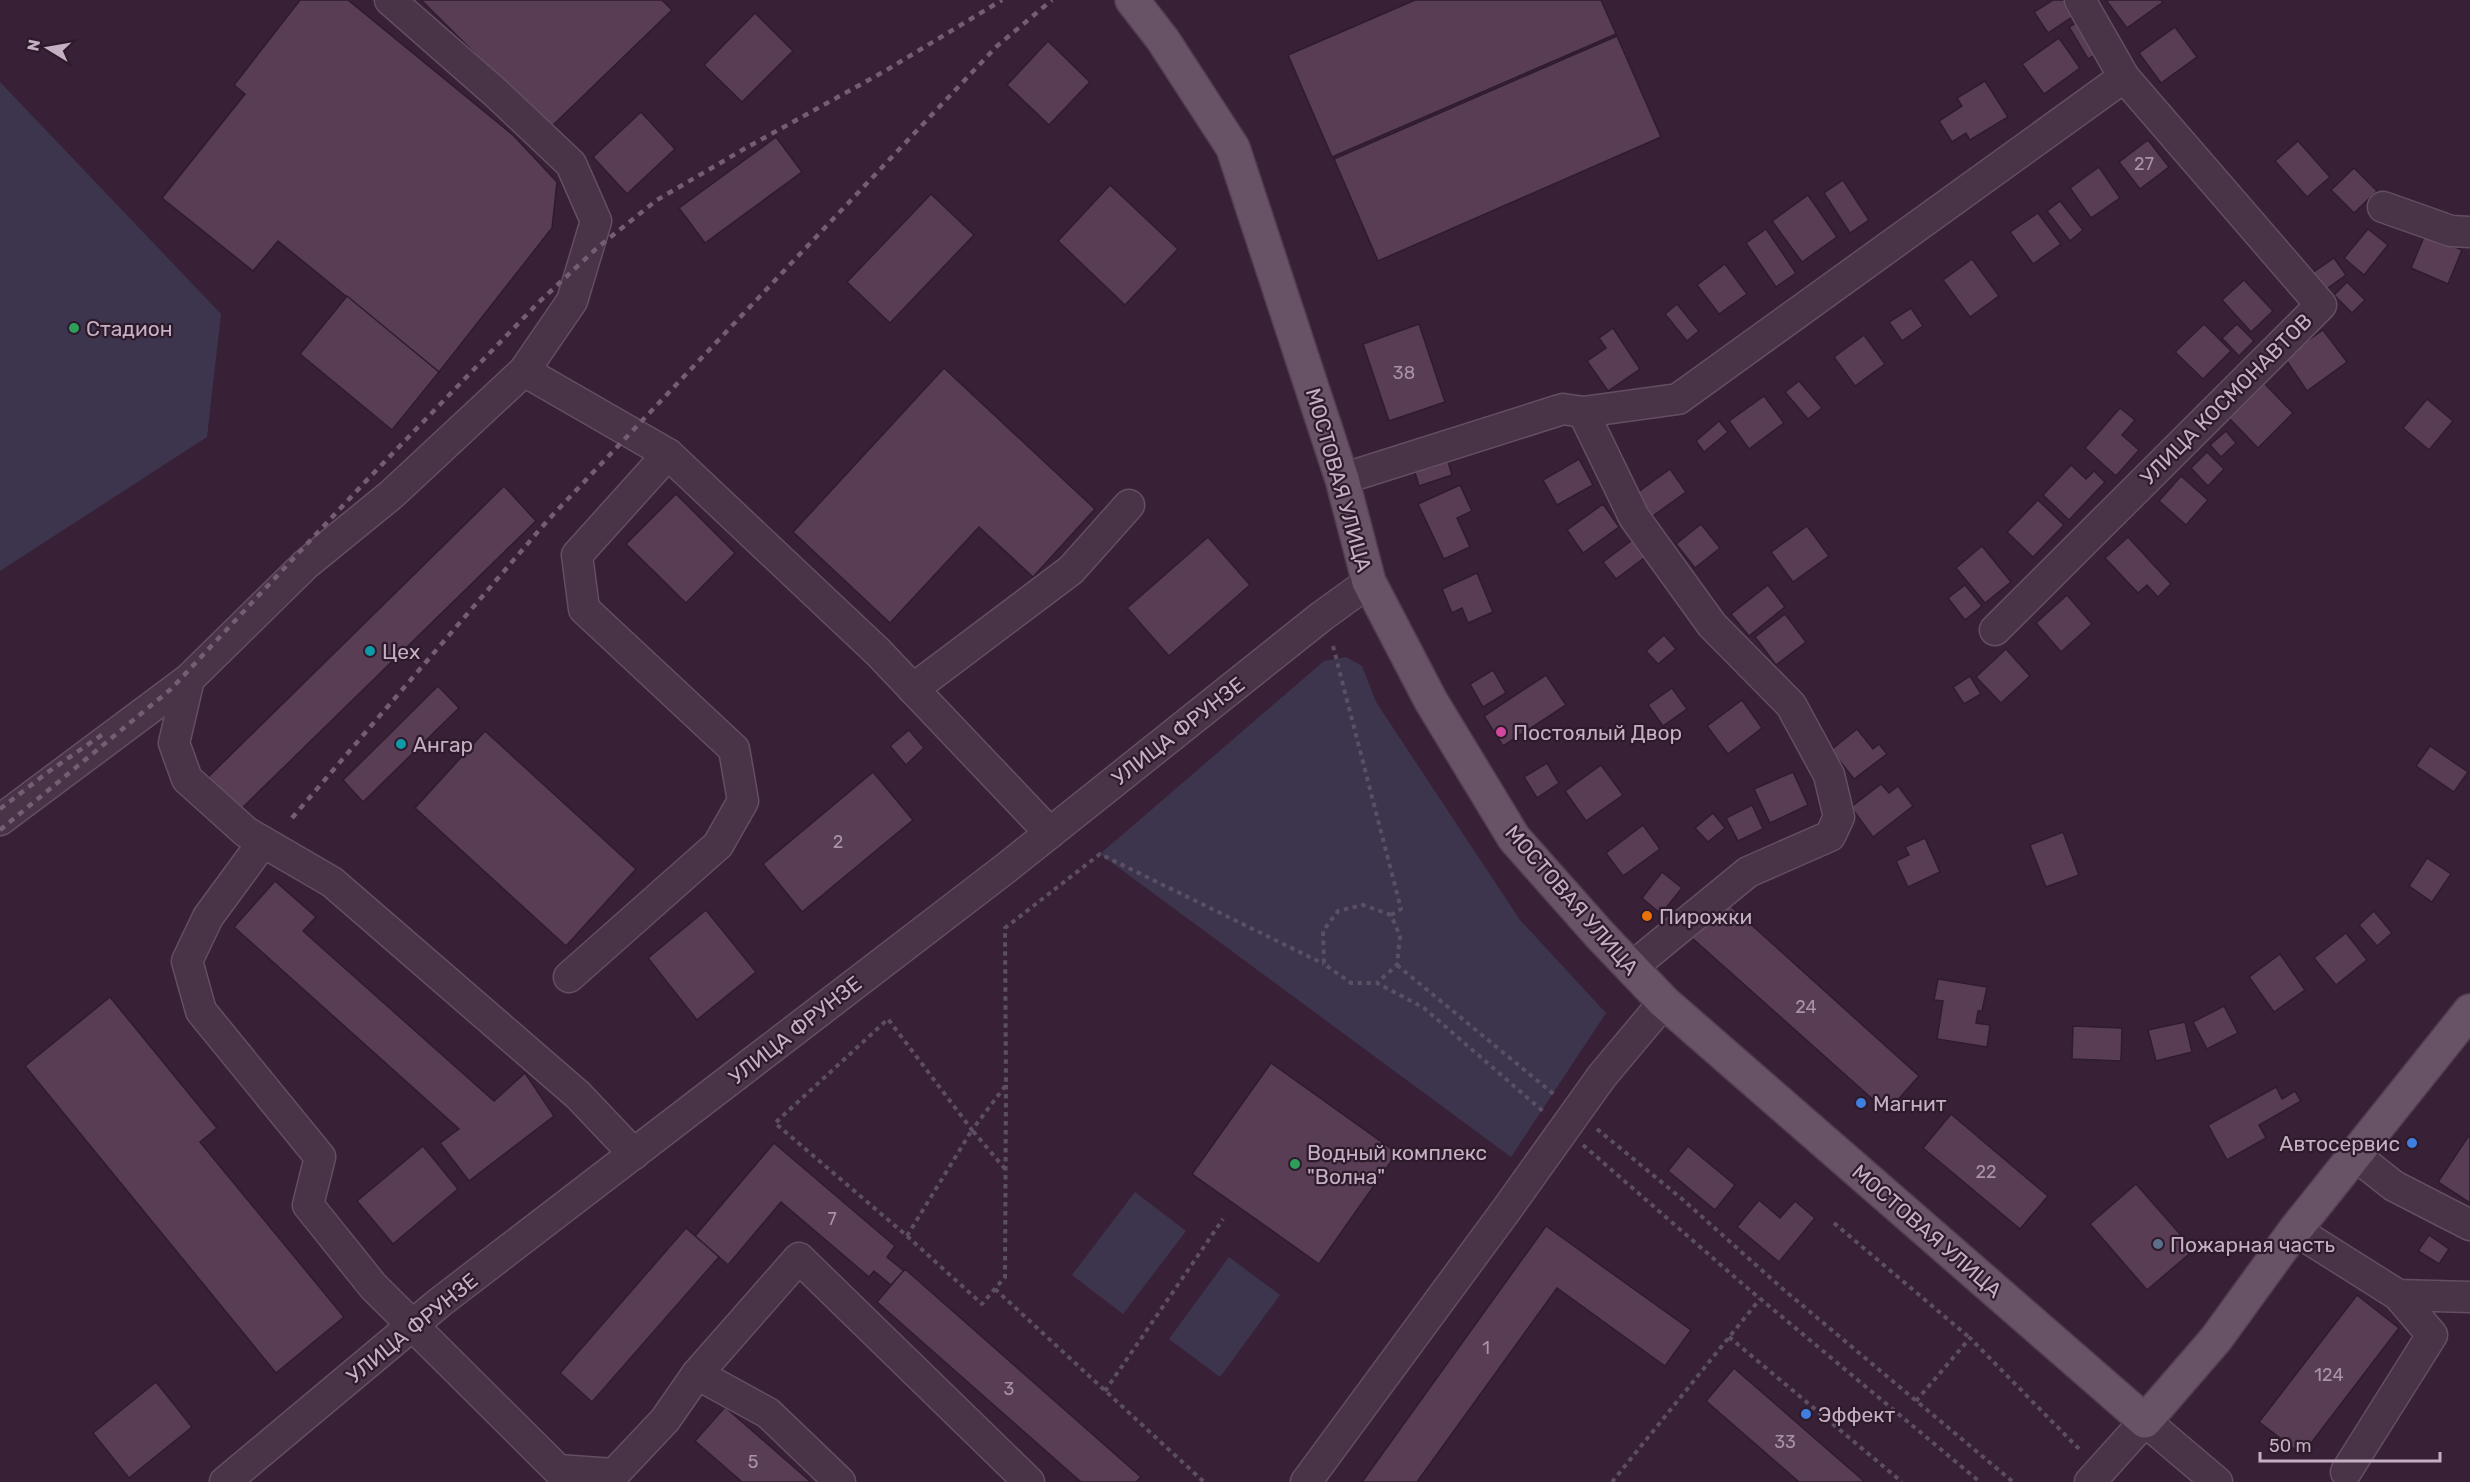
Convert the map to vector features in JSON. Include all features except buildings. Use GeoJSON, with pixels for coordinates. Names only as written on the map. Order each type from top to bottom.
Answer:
{"type":"FeatureCollection","features":[{"type":"Feature","properties":{"kind":"main road","name":"МОСТОВАЯ УЛИЦА"},"geometry":{"type":"LineString","coordinates":[[1132,0],[1163,40],[1233,148],[1342,479],[1369,582],[1431,701],[1514,838],[1664,1002],[2145,1421]]}},
{"type":"Feature","properties":{"kind":"main road"},"geometry":{"type":"LineString","coordinates":[[2145,1421],[2216,1339],[2295,1230],[2470,1011]]}},
{"type":"Feature","properties":{"kind":"street"},"geometry":{"type":"LineString","coordinates":[[0,820],[189,679],[305,565],[392,494],[524,371],[572,301],[596,220],[571,164],[496,93],[390,0]]}},
{"type":"Feature","properties":{"kind":"street","name":"УЛИЦА КОСМОНАВТОВ"},"geometry":{"type":"LineString","coordinates":[[1995,630],[2321,305],[2124,77],[2080,0]]}},
{"type":"Feature","properties":{"kind":"street"},"geometry":{"type":"LineString","coordinates":[[1342,479],[1563,409],[1583,412],[1678,399],[2124,77]]}},
{"type":"Feature","properties":{"kind":"street"},"geometry":{"type":"LineString","coordinates":[[2383,207],[2451,231],[2470,232]]}},
{"type":"Feature","properties":{"kind":"street"},"geometry":{"type":"LineString","coordinates":[[524,371],[668,454],[878,652],[1050,833]]}},
{"type":"Feature","properties":{"kind":"street"},"geometry":{"type":"LineString","coordinates":[[1583,412],[1634,517],[1712,625],[1791,705],[1829,775],[1839,817],[1830,836],[1748,872],[1631,968]]}},
{"type":"Feature","properties":{"kind":"street"},"geometry":{"type":"LineString","coordinates":[[569,977],[718,845],[743,801],[734,749],[584,609],[577,555],[668,454]]}},
{"type":"Feature","properties":{"kind":"street"},"geometry":{"type":"LineString","coordinates":[[913,689],[1071,570],[1129,505]]}},
{"type":"Feature","properties":{"kind":"street","name":"УЛИЦА ФРУНЗЕ"},"geometry":{"type":"LineString","coordinates":[[225,1482],[439,1303],[1050,833],[1322,616],[1369,582]]}},
{"type":"Feature","properties":{"kind":"street"},"geometry":{"type":"LineString","coordinates":[[189,679],[174,743],[187,778],[246,832],[332,882],[578,1095],[634,1154]]}},
{"type":"Feature","properties":{"kind":"street"},"geometry":{"type":"LineString","coordinates":[[263,842],[208,917],[187,961],[201,1011],[320,1157],[308,1205],[373,1286],[558,1470],[614,1474],[665,1420],[697,1374],[799,1258],[1029,1482]]}},
{"type":"Feature","properties":{"kind":"street"},"geometry":{"type":"LineString","coordinates":[[1306,1482],[1602,1076],[1664,1002]]}},
{"type":"Feature","properties":{"kind":"street"},"geometry":{"type":"LineString","coordinates":[[2356,1156],[2394,1186],[2470,1225]]}},
{"type":"Feature","properties":{"kind":"street"},"geometry":{"type":"LineString","coordinates":[[2295,1230],[2398,1295],[2432,1335],[2346,1472]]}},
{"type":"Feature","properties":{"kind":"street"},"geometry":{"type":"LineString","coordinates":[[2398,1295],[2470,1297]]}},
{"type":"Feature","properties":{"kind":"street"},"geometry":{"type":"LineString","coordinates":[[697,1374],[768,1413],[840,1482]]}},
{"type":"Feature","properties":{"kind":"street"},"geometry":{"type":"LineString","coordinates":[[2095,1475],[2145,1421]]}},
{"type":"Feature","properties":{"kind":"street","name":"МОСТОВАЯ УЛИЦА"},"geometry":{"type":"LineString","coordinates":[[2145,1421],[2217,1482]]}},
{"type":"Feature","properties":{"kind":"path"},"geometry":{"type":"LineString","coordinates":[[1333,646],[1401,909],[1391,915]]}},
{"type":"Feature","properties":{"kind":"path"},"geometry":{"type":"LineString","coordinates":[[1006,1170],[972,1130],[888,1018],[775,1124],[907,1236],[982,1304],[1005,1277],[1006,1170],[1005,928],[1100,854],[1324,964],[1351,983],[1377,983],[1424,1008],[1570,1120],[1682,1199],[1784,1290],[2013,1482]]}},
{"type":"Feature","properties":{"kind":"path"},"geometry":{"type":"LineString","coordinates":[[1324,964],[1323,931],[1338,911],[1363,905],[1391,915],[1400,936],[1397,965],[1377,983]]}},
{"type":"Feature","properties":{"kind":"path"},"geometry":{"type":"LineString","coordinates":[[1397,965],[1570,1120],[1760,1299],[1980,1482]]}},
{"type":"Feature","properties":{"kind":"path"},"geometry":{"type":"LineString","coordinates":[[907,1236],[972,1130],[1006,1085]]}},
{"type":"Feature","properties":{"kind":"path"},"geometry":{"type":"LineString","coordinates":[[1105,1391],[1223,1219]]}},
{"type":"Feature","properties":{"kind":"path"},"geometry":{"type":"LineString","coordinates":[[1834,1223],[1970,1338],[2061,1433],[2095,1475]]}},
{"type":"Feature","properties":{"kind":"path"},"geometry":{"type":"LineString","coordinates":[[995,1289],[1204,1482]]}},
{"type":"Feature","properties":{"kind":"path"},"geometry":{"type":"LineString","coordinates":[[1612,1482],[1760,1299]]}},
{"type":"Feature","properties":{"kind":"path"},"geometry":{"type":"LineString","coordinates":[[1729,1337],[1902,1482]]}},
{"type":"Feature","properties":{"kind":"path"},"geometry":{"type":"LineString","coordinates":[[1916,1401],[1970,1338]]}},
{"type":"Feature","properties":{"kind":"shaded area"},"geometry":{"type":"Polygon","coordinates":[[[0,82],[221,314],[207,437],[0,571],[0,82]]]}},
{"type":"Feature","properties":{"kind":"shaded area"},"geometry":{"type":"Polygon","coordinates":[[[1346,657],[1362,666],[1376,702],[1520,920],[1606,1013],[1511,1157],[1100,854],[1324,661],[1346,657]]]}},
{"type":"Feature","properties":{"kind":"shaded area"},"geometry":{"type":"Polygon","coordinates":[[[1135,1192],[1186,1231],[1123,1314],[1072,1275],[1135,1192]]]}},
{"type":"Feature","properties":{"kind":"shaded area"},"geometry":{"type":"Polygon","coordinates":[[[1229,1257],[1280,1295],[1220,1377],[1169,1339],[1229,1257]]]}},
{"type":"Feature","properties":{"kind":"railway"},"geometry":{"type":"LineString","coordinates":[[0,830],[171,689],[366,481],[539,302],[597,248],[657,200],[885,71],[1002,0]]}},
{"type":"Feature","properties":{"kind":"railway"},"geometry":{"type":"LineString","coordinates":[[292,818],[548,520],[997,46],[1052,0]]}},
{"type":"Feature","properties":{"kind":"railway"},"geometry":{"type":"LineString","coordinates":[[0,809],[106,732]]}},
{"type":"Feature","properties":{"kind":"place","name":"Стадион"},"geometry":{"type":"Point","coordinates":[74,328]}},
{"type":"Feature","properties":{"kind":"place","name":"Цех"},"geometry":{"type":"Point","coordinates":[370,651]}},
{"type":"Feature","properties":{"kind":"place","name":"Постоялый Двор"},"geometry":{"type":"Point","coordinates":[1501,732]}},
{"type":"Feature","properties":{"kind":"place","name":"Ангар"},"geometry":{"type":"Point","coordinates":[401,744]}},
{"type":"Feature","properties":{"kind":"place","name":"Пирожки"},"geometry":{"type":"Point","coordinates":[1647,916]}},
{"type":"Feature","properties":{"kind":"place","name":"Магнит"},"geometry":{"type":"Point","coordinates":[1861,1103]}},
{"type":"Feature","properties":{"kind":"place","name":"Автосервис"},"geometry":{"type":"Point","coordinates":[2412,1143]}},
{"type":"Feature","properties":{"kind":"place","name":"Водный комплекс \"Волна\""},"geometry":{"type":"Point","coordinates":[1295,1164]}},
{"type":"Feature","properties":{"kind":"place","name":"Пожарная часть"},"geometry":{"type":"Point","coordinates":[2158,1244]}},
{"type":"Feature","properties":{"kind":"place","name":"Эффект"},"geometry":{"type":"Point","coordinates":[1806,1414]}}]}
